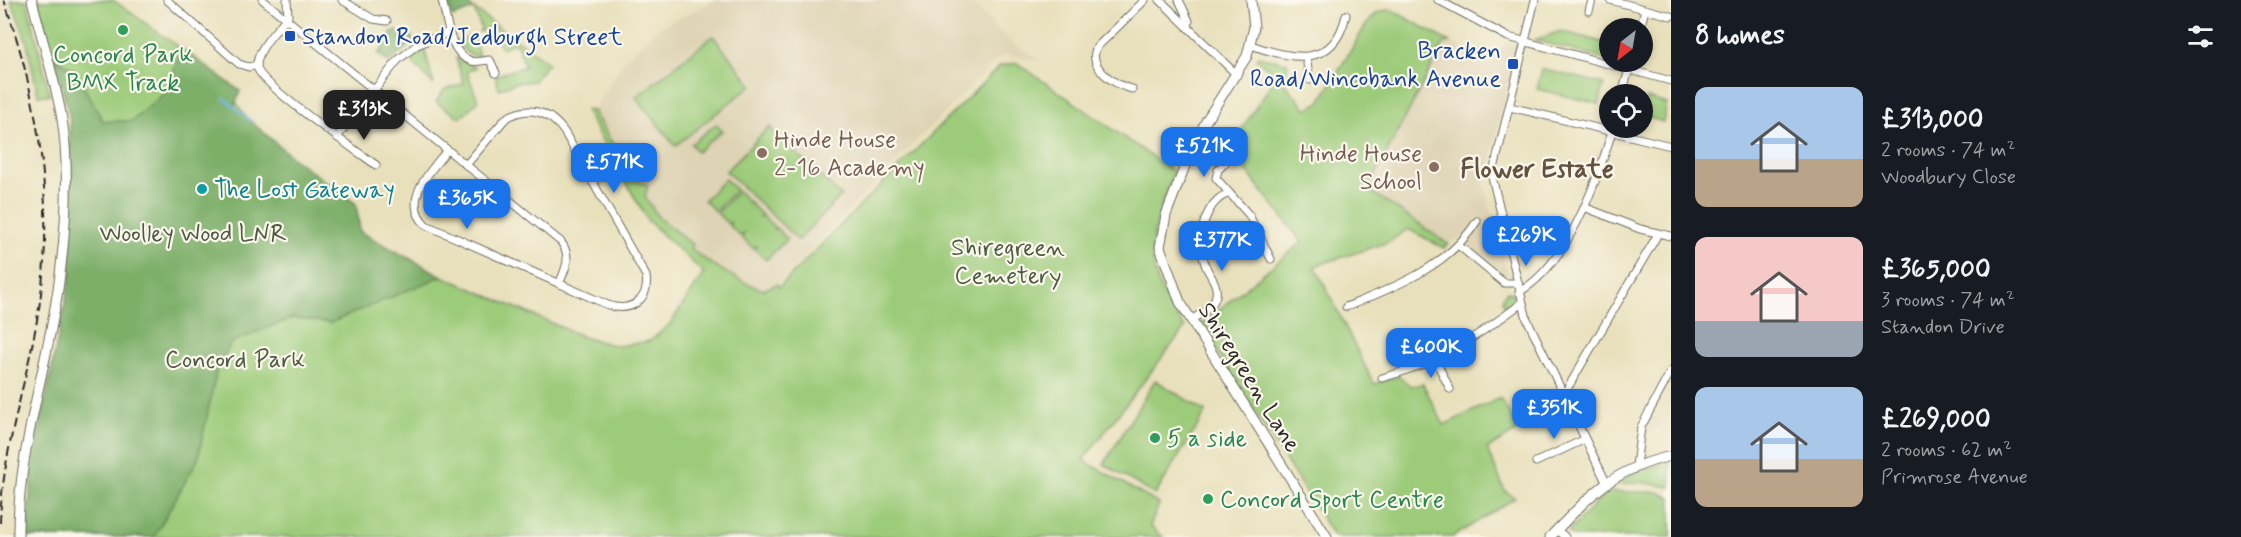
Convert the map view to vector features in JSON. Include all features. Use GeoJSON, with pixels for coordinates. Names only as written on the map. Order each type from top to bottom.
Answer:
{"type":"FeatureCollection","features":[{"type":"Feature","properties":{"kind":"main road"},"geometry":{"type":"LineString","coordinates":[[18,537],[24,464],[59,284],[64,235],[65,163],[62,121],[32,0]]}},
{"type":"Feature","properties":{"kind":"main road","name":"Shiregreen Lane"},"geometry":{"type":"LineString","coordinates":[[1251,0],[1254,17],[1251,45],[1237,75],[1198,135],[1178,183],[1160,239],[1170,279],[1191,320],[1327,537]]}},
{"type":"Feature","properties":{"kind":"main road"},"geometry":{"type":"LineString","coordinates":[[1554,533],[1606,482],[1636,466],[1671,456]]}},
{"type":"Feature","properties":{"kind":"street"},"geometry":{"type":"LineString","coordinates":[[167,0],[239,64],[249,67],[257,65]]}},
{"type":"Feature","properties":{"kind":"street"},"geometry":{"type":"LineString","coordinates":[[263,0],[561,242],[566,248],[568,259],[559,284]]}},
{"type":"Feature","properties":{"kind":"street"},"geometry":{"type":"LineString","coordinates":[[287,0],[289,12],[267,44],[257,65],[259,73],[289,101],[375,165]]}},
{"type":"Feature","properties":{"kind":"street"},"geometry":{"type":"LineString","coordinates":[[342,0],[373,19],[387,21]]}},
{"type":"Feature","properties":{"kind":"street"},"geometry":{"type":"LineString","coordinates":[[442,0],[449,32],[463,57],[475,62],[490,60],[496,72]]}},
{"type":"Feature","properties":{"kind":"street"},"geometry":{"type":"LineString","coordinates":[[1132,89],[1121,86],[1098,68],[1094,56],[1097,47],[1145,0]]}},
{"type":"Feature","properties":{"kind":"street"},"geometry":{"type":"LineString","coordinates":[[1160,0],[1237,75]]}},
{"type":"Feature","properties":{"kind":"street"},"geometry":{"type":"LineString","coordinates":[[1179,0],[1189,21],[1188,28]]}},
{"type":"Feature","properties":{"kind":"street"},"geometry":{"type":"LineString","coordinates":[[1438,0],[1482,25],[1524,42],[1599,63]]}},
{"type":"Feature","properties":{"kind":"street"},"geometry":{"type":"LineString","coordinates":[[1535,0],[1492,177],[1522,303],[1583,440],[1606,482]]}},
{"type":"Feature","properties":{"kind":"street"},"geometry":{"type":"LineString","coordinates":[[1589,11],[1592,0]]}},
{"type":"Feature","properties":{"kind":"street"},"geometry":{"type":"LineString","coordinates":[[1610,0],[1671,16]]}},
{"type":"Feature","properties":{"kind":"street"},"geometry":{"type":"LineString","coordinates":[[1643,18],[1645,10]]}},
{"type":"Feature","properties":{"kind":"street"},"geometry":{"type":"LineString","coordinates":[[1251,45],[1286,56],[1306,57],[1330,46],[1346,15]]}},
{"type":"Feature","properties":{"kind":"street"},"geometry":{"type":"LineString","coordinates":[[337,137],[409,50],[449,32]]}},
{"type":"Feature","properties":{"kind":"street"},"geometry":{"type":"LineString","coordinates":[[1306,57],[1310,80]]}},
{"type":"Feature","properties":{"kind":"street"},"geometry":{"type":"LineString","coordinates":[[1633,72],[1671,81]]}},
{"type":"Feature","properties":{"kind":"street"},"geometry":{"type":"LineString","coordinates":[[1510,107],[1599,126]]}},
{"type":"Feature","properties":{"kind":"street"},"geometry":{"type":"LineString","coordinates":[[447,150],[417,191],[415,205],[422,220],[433,228],[559,284],[622,309],[639,302],[648,284],[646,276],[558,122],[535,111],[511,115],[504,119],[466,165]]}},
{"type":"Feature","properties":{"kind":"street"},"geometry":{"type":"LineString","coordinates":[[1519,292],[1546,270],[1584,207],[1609,138]]}},
{"type":"Feature","properties":{"kind":"street"},"geometry":{"type":"LineString","coordinates":[[1643,138],[1671,146]]}},
{"type":"Feature","properties":{"kind":"street"},"geometry":{"type":"LineString","coordinates":[[1225,163],[1218,170],[1216,178],[1249,215],[1271,259]]}},
{"type":"Feature","properties":{"kind":"street"},"geometry":{"type":"LineString","coordinates":[[1191,320],[1211,306],[1216,296],[1215,285],[1204,262],[1201,234],[1211,206],[1224,195],[1229,194]]}},
{"type":"Feature","properties":{"kind":"street"},"geometry":{"type":"LineString","coordinates":[[1584,207],[1606,217],[1671,236]]}},
{"type":"Feature","properties":{"kind":"street"},"geometry":{"type":"LineString","coordinates":[[1346,307],[1425,270],[1458,245],[1477,221]]}},
{"type":"Feature","properties":{"kind":"street"},"geometry":{"type":"LineString","coordinates":[[1563,396],[1658,234]]}},
{"type":"Feature","properties":{"kind":"street"},"geometry":{"type":"LineString","coordinates":[[1458,245],[1504,283],[1516,283]]}},
{"type":"Feature","properties":{"kind":"street"},"geometry":{"type":"LineString","coordinates":[[1382,378],[1436,359],[1480,335],[1522,303]]}},
{"type":"Feature","properties":{"kind":"street"},"geometry":{"type":"LineString","coordinates":[[1436,359],[1449,389]]}},
{"type":"Feature","properties":{"kind":"street"},"geometry":{"type":"LineString","coordinates":[[1636,466],[1641,427],[1671,371]]}},
{"type":"Feature","properties":{"kind":"street"},"geometry":{"type":"LineString","coordinates":[[1536,462],[1583,440]]}},
{"type":"Feature","properties":{"kind":"street"},"geometry":{"type":"LineString","coordinates":[[1554,533],[1565,537]]}},
{"type":"Feature","properties":{"kind":"shaded area","name":"Hinde House 2-16 Academy"},"geometry":{"type":"Polygon","coordinates":[[[715,0],[968,0],[1013,44],[1041,61],[1005,54],[997,59],[777,284],[763,290],[736,281],[711,265],[691,249],[692,245],[659,218],[593,111],[625,59],[660,27],[715,0]]]}},
{"type":"Feature","properties":{"kind":"shaded area","name":"Hinde House School"},"geometry":{"type":"Polygon","coordinates":[[[1506,41],[1515,47],[1516,53],[1484,184],[1508,274],[1506,276],[1458,238],[1448,244],[1368,189],[1444,43],[1450,42],[1493,64],[1506,41]]]}},
{"type":"Feature","properties":{"kind":"shaded area"},"geometry":{"type":"Polygon","coordinates":[[[1650,414],[1663,422],[1659,429],[1645,433],[1650,458],[1645,459],[1641,455],[1641,442],[1650,414]]]}},
{"type":"Feature","properties":{"kind":"green space"},"geometry":{"type":"Polygon","coordinates":[[[11,0],[27,0],[50,95],[38,95],[26,39],[11,0]]]}},
{"type":"Feature","properties":{"kind":"green space","name":"Concord Park"},"geometry":{"type":"Polygon","coordinates":[[[38,0],[113,0],[240,91],[236,101],[256,128],[356,204],[360,232],[442,276],[586,338],[618,346],[650,341],[670,324],[704,273],[648,221],[585,110],[593,111],[634,180],[648,185],[645,197],[659,218],[693,245],[691,249],[708,262],[763,290],[777,284],[779,287],[1000,66],[1017,63],[1174,172],[1158,218],[1152,252],[1154,268],[1160,285],[1185,328],[1083,460],[1159,504],[1150,526],[1163,537],[27,537],[33,460],[71,274],[70,117],[38,0]]]}},
{"type":"Feature","properties":{"kind":"green space"},"geometry":{"type":"Polygon","coordinates":[[[447,0],[462,0],[474,9],[452,17],[447,0]]]}},
{"type":"Feature","properties":{"kind":"green space"},"geometry":{"type":"Polygon","coordinates":[[[474,9],[548,63],[534,81],[515,83],[499,89],[495,76],[525,66],[516,43],[501,48],[494,27],[479,32],[481,28],[474,9]]]}},
{"type":"Feature","properties":{"kind":"green space"},"geometry":{"type":"Polygon","coordinates":[[[1390,9],[1450,42],[1444,43],[1368,189],[1448,244],[1444,248],[1408,229],[1389,242],[1315,266],[1374,384],[1398,376],[1411,386],[1423,384],[1444,425],[1500,398],[1519,430],[1487,449],[1505,491],[1515,498],[1453,537],[1334,537],[1200,325],[1302,242],[1229,149],[1277,75],[1256,59],[1258,56],[1288,63],[1285,84],[1307,109],[1320,102],[1366,25],[1377,13],[1390,9]]]}},
{"type":"Feature","properties":{"kind":"green space"},"geometry":{"type":"Polygon","coordinates":[[[397,30],[402,39],[411,36],[413,41],[389,63],[378,54],[391,38],[391,32],[397,30]]]}},
{"type":"Feature","properties":{"kind":"green space"},"geometry":{"type":"Polygon","coordinates":[[[1561,31],[1599,41],[1599,58],[1535,40],[1561,31]]]}},
{"type":"Feature","properties":{"kind":"green space"},"geometry":{"type":"Polygon","coordinates":[[[474,36],[479,57],[467,53],[457,41],[474,36]]]}},
{"type":"Feature","properties":{"kind":"green space"},"geometry":{"type":"Polygon","coordinates":[[[713,36],[752,85],[675,146],[636,97],[713,36]]]}},
{"type":"Feature","properties":{"kind":"green space","name":"Woolley Wood LNR"},"geometry":{"type":"Polygon","coordinates":[[[181,48],[240,91],[234,107],[292,157],[356,204],[360,232],[442,276],[330,323],[293,318],[232,342],[217,368],[198,459],[154,537],[27,537],[33,460],[71,274],[70,117],[54,58],[74,69],[103,121],[132,121],[167,91],[181,48]]]}},
{"type":"Feature","properties":{"kind":"green space"},"geometry":{"type":"Polygon","coordinates":[[[424,48],[434,85],[409,59],[424,48]]]}},
{"type":"Feature","properties":{"kind":"green space"},"geometry":{"type":"Polygon","coordinates":[[[456,58],[476,67],[467,72],[478,101],[460,118],[436,102],[444,90],[464,84],[456,58]]]}},
{"type":"Feature","properties":{"kind":"green space"},"geometry":{"type":"Polygon","coordinates":[[[1542,69],[1604,84],[1599,84],[1599,104],[1537,89],[1542,69]]]}},
{"type":"Feature","properties":{"kind":"green space"},"geometry":{"type":"Polygon","coordinates":[[[1653,100],[1667,104],[1663,122],[1653,119],[1653,100]]]}},
{"type":"Feature","properties":{"kind":"green space"},"geometry":{"type":"Polygon","coordinates":[[[716,124],[722,131],[697,152],[691,144],[716,124]]]}},
{"type":"Feature","properties":{"kind":"green space"},"geometry":{"type":"Polygon","coordinates":[[[769,127],[841,196],[798,240],[726,171],[769,127]]]}},
{"type":"Feature","properties":{"kind":"green space"},"geometry":{"type":"Polygon","coordinates":[[[725,179],[736,190],[715,211],[704,200],[725,179]]]}},
{"type":"Feature","properties":{"kind":"green space"},"geometry":{"type":"Polygon","coordinates":[[[738,191],[749,202],[747,205],[750,203],[761,214],[759,217],[763,216],[774,227],[773,230],[776,228],[787,239],[766,260],[755,249],[756,246],[753,248],[742,238],[744,234],[740,236],[729,225],[731,222],[728,224],[717,213],[738,191]]]}},
{"type":"Feature","properties":{"kind":"green space"},"geometry":{"type":"Polygon","coordinates":[[[1507,291],[1514,295],[1513,302],[1506,308],[1502,299],[1507,291]]]}},
{"type":"Feature","properties":{"kind":"green space","name":"5 a side"},"geometry":{"type":"Polygon","coordinates":[[[1155,380],[1206,412],[1155,495],[1104,464],[1155,380]]]}},
{"type":"Feature","properties":{"kind":"green space"},"geometry":{"type":"Polygon","coordinates":[[[1670,462],[1671,487],[1640,482],[1618,485],[1617,483],[1638,471],[1670,462]]]}},
{"type":"Feature","properties":{"kind":"green space"},"geometry":{"type":"Polygon","coordinates":[[[1607,492],[1658,492],[1671,498],[1671,537],[1574,537],[1568,532],[1607,492]]]}},
{"type":"Feature","properties":{"kind":"waterway"},"geometry":{"type":"LineString","coordinates":[[224,98],[251,121]]}},
{"type":"Feature","properties":{"kind":"railway"},"geometry":{"type":"LineString","coordinates":[[0,523],[5,469],[39,308],[44,269],[45,230],[41,152],[35,114],[4,0]]}},
{"type":"Feature","properties":{"kind":"place","name":"Concord Park BMX Track"},"geometry":{"type":"Point","coordinates":[123,30]}},
{"type":"Feature","properties":{"kind":"place","name":"Standon Road/Jedburgh Street"},"geometry":{"type":"Point","coordinates":[290,36]}},
{"type":"Feature","properties":{"kind":"place","name":"Bracken Road/Wincobank Avenue"},"geometry":{"type":"Point","coordinates":[1513,64]}},
{"type":"Feature","properties":{"kind":"place","name":"Hinde House 2-16 Academy"},"geometry":{"type":"Point","coordinates":[762,153]}},
{"type":"Feature","properties":{"kind":"place","name":"Hinde House School"},"geometry":{"type":"Point","coordinates":[1434,167]}},
{"type":"Feature","properties":{"kind":"place","name":"The Lost Gateway"},"geometry":{"type":"Point","coordinates":[202,189]}},
{"type":"Feature","properties":{"kind":"place","name":"5 a side"},"geometry":{"type":"Point","coordinates":[1155,438]}},
{"type":"Feature","properties":{"kind":"place","name":"Concord Sport Centre"},"geometry":{"type":"Point","coordinates":[1208,499]}},
{"type":"Feature","properties":{"kind":"district","name":"Flower Estate"},"geometry":{"type":"Point","coordinates":[1537,168]}},
{"type":"Feature","properties":{"kind":"park label","name":"Shiregreen Cemetery"},"geometry":{"type":"Point","coordinates":[1008,261]}}]}
